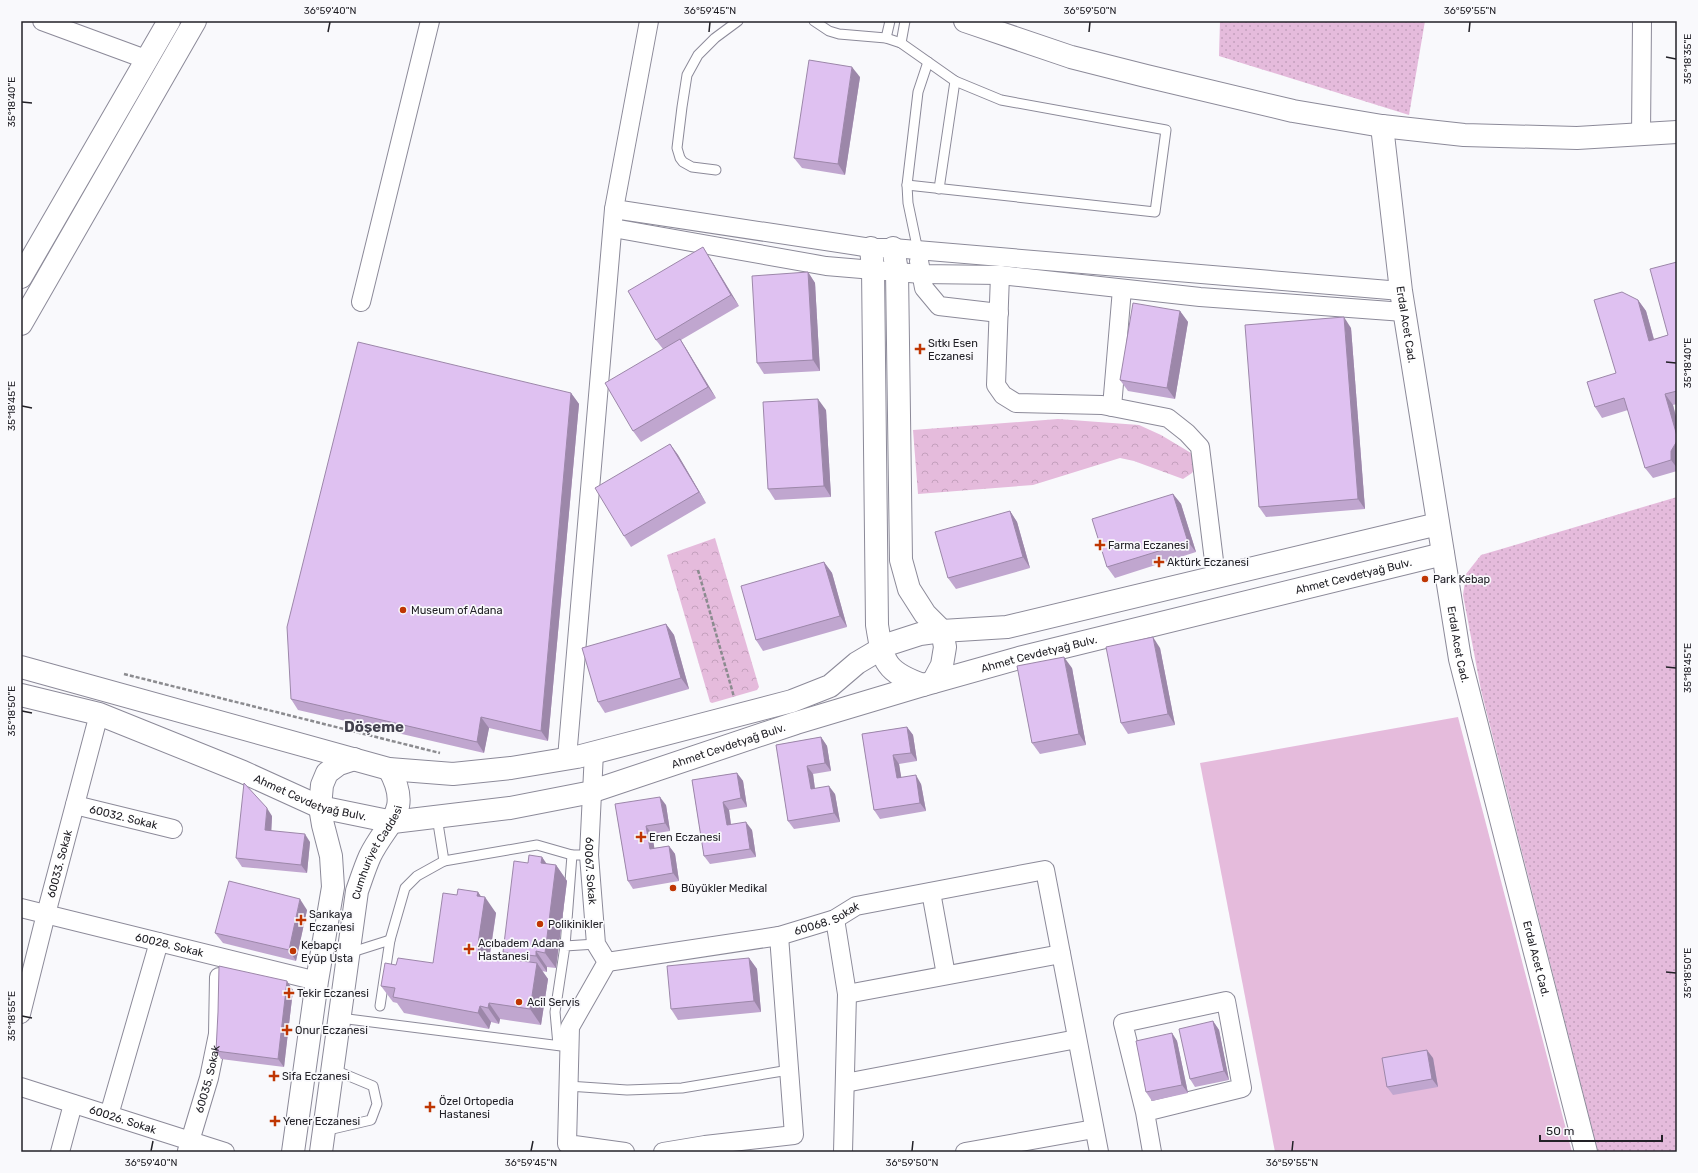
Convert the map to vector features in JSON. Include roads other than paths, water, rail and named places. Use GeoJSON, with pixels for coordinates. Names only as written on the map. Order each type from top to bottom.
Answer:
{"type":"FeatureCollection","features":[{"type":"Feature","properties":{"kind":"street"},"geometry":{"type":"LineString","coordinates":[[42,21],[148,60]]}},
{"type":"Feature","properties":{"kind":"street"},"geometry":{"type":"LineString","coordinates":[[24,266],[148,60],[169,21]]}},
{"type":"Feature","properties":{"kind":"street"},"geometry":{"type":"LineString","coordinates":[[21,324],[195,21]]}},
{"type":"Feature","properties":{"kind":"street"},"geometry":{"type":"LineString","coordinates":[[361,302],[430,21]]}},
{"type":"Feature","properties":{"kind":"street"},"geometry":{"type":"LineString","coordinates":[[567,758],[614,209],[649,21]]}},
{"type":"Feature","properties":{"kind":"street"},"geometry":{"type":"LineString","coordinates":[[965,21],[1071,57],[1146,76],[1293,111],[1382,126],[1464,135],[1578,138],[1677,132]]}},
{"type":"Feature","properties":{"kind":"street"},"geometry":{"type":"LineString","coordinates":[[1641,135],[1642,21]]}},
{"type":"Feature","properties":{"kind":"street","name":"Erdal Acet Cad."},"geometry":{"type":"LineString","coordinates":[[1382,126],[1404,312],[1460,659],[1586,1152]]}},
{"type":"Feature","properties":{"kind":"street"},"geometry":{"type":"LineString","coordinates":[[614,209],[871,248],[893,248],[1401,291]]}},
{"type":"Feature","properties":{"kind":"street"},"geometry":{"type":"LineString","coordinates":[[613,228],[826,266],[921,274],[1000,275],[1200,297],[1404,312]]}},
{"type":"Feature","properties":{"kind":"street"},"geometry":{"type":"LineString","coordinates":[[871,248],[873,270],[877,625],[881,649],[888,666],[903,678],[928,684],[942,665],[945,647],[942,631],[925,614],[909,589],[901,560],[897,271],[893,248]]}},
{"type":"Feature","properties":{"kind":"street"},"geometry":{"type":"LineString","coordinates":[[918,251],[924,288],[939,306],[999,314]]}},
{"type":"Feature","properties":{"kind":"street"},"geometry":{"type":"LineString","coordinates":[[1000,275],[996,385],[1003,395],[1016,404],[1102,405],[1168,418],[1187,433],[1200,447],[1216,577]]}},
{"type":"Feature","properties":{"kind":"street"},"geometry":{"type":"LineString","coordinates":[[1112,407],[1122,289]]}},
{"type":"Feature","properties":{"kind":"street","name":"Ahmet Cevdetyağ Bulv."},"geometry":{"type":"LineString","coordinates":[[21,667],[389,769],[453,774],[511,768],[567,758],[792,701],[830,686],[857,663],[889,644],[920,634],[942,631],[1007,627],[1438,524]]}},
{"type":"Feature","properties":{"kind":"street","name":"Ahmet Cevdetyağ Bulv."},"geometry":{"type":"LineString","coordinates":[[21,695],[99,714],[242,772],[320,807],[393,822],[510,808],[592,791],[796,723],[1019,658],[1443,554]]}},
{"type":"Feature","properties":{"kind":"street","name":"60033. Sokak"},"geometry":{"type":"LineString","coordinates":[[21,1014],[99,714]]}},
{"type":"Feature","properties":{"kind":"street","name":"60067. Sokak"},"geometry":{"type":"LineString","coordinates":[[594,752],[592,791],[580,855],[596,944],[607,962]]}},
{"type":"Feature","properties":{"kind":"street"},"geometry":{"type":"LineString","coordinates":[[293,1152],[333,887],[331,856],[320,807],[322,785],[328,773],[339,764],[354,759]]}},
{"type":"Feature","properties":{"kind":"street","name":"Cumhuriyet Caddesi"},"geometry":{"type":"LineString","coordinates":[[321,1152],[357,891],[370,855],[393,822],[398,805],[399,791],[389,769]]}},
{"type":"Feature","properties":{"kind":"street","name":"60032. Sokak"},"geometry":{"type":"LineString","coordinates":[[75,805],[173,829]]}},
{"type":"Feature","properties":{"kind":"street","name":"60068. Sokak"},"geometry":{"type":"LineString","coordinates":[[607,962],[779,936],[835,919],[856,906],[1045,870],[1061,954]]}},
{"type":"Feature","properties":{"kind":"street"},"geometry":{"type":"LineString","coordinates":[[931,892],[946,975]]}},
{"type":"Feature","properties":{"kind":"street","name":"60028. Sokak"},"geometry":{"type":"LineString","coordinates":[[21,908],[318,982]]}},
{"type":"Feature","properties":{"kind":"street"},"geometry":{"type":"LineString","coordinates":[[835,919],[847,994],[843,1152]]}},
{"type":"Feature","properties":{"kind":"street"},"geometry":{"type":"LineString","coordinates":[[663,1152],[705,1145],[794,1135],[779,936]]}},
{"type":"Feature","properties":{"kind":"street"},"geometry":{"type":"LineString","coordinates":[[109,1115],[159,942]]}},
{"type":"Feature","properties":{"kind":"street"},"geometry":{"type":"LineString","coordinates":[[847,994],[1061,954],[1099,1152]]}},
{"type":"Feature","properties":{"kind":"street","name":"60035. Sokak"},"geometry":{"type":"LineString","coordinates":[[188,1146],[209,1078],[218,1034],[219,957]]}},
{"type":"Feature","properties":{"kind":"street"},"geometry":{"type":"LineString","coordinates":[[607,962],[570,1027],[563,1046],[568,1086],[567,1144],[625,1152]]}},
{"type":"Feature","properties":{"kind":"street"},"geometry":{"type":"LineString","coordinates":[[1145,1112],[1242,1088],[1226,1001],[1123,1023],[1145,1112],[1152,1152]]}},
{"type":"Feature","properties":{"kind":"street"},"geometry":{"type":"LineString","coordinates":[[845,1083],[1077,1040]]}},
{"type":"Feature","properties":{"kind":"street","name":"60026. Sokak"},"geometry":{"type":"LineString","coordinates":[[21,1088],[109,1115],[188,1146],[225,1152]]}},
{"type":"Feature","properties":{"kind":"street"},"geometry":{"type":"LineString","coordinates":[[60,1152],[73,1104]]}},
{"type":"Feature","properties":{"kind":"street"},"geometry":{"type":"LineString","coordinates":[[965,1152],[1094,1129]]}},
{"type":"Feature","properties":{"kind":"lane"},"geometry":{"type":"LineString","coordinates":[[716,170],[692,167],[680,158],[677,148],[682,106],[687,75],[698,55],[706,46],[738,21]]}},
{"type":"Feature","properties":{"kind":"lane"},"geometry":{"type":"LineString","coordinates":[[814,21],[839,34],[886,38],[901,43],[955,81],[1001,100],[1166,130],[1154,212],[907,185]]}},
{"type":"Feature","properties":{"kind":"lane"},"geometry":{"type":"LineString","coordinates":[[886,38],[890,21]]}},
{"type":"Feature","properties":{"kind":"lane"},"geometry":{"type":"LineString","coordinates":[[901,43],[905,21]]}},
{"type":"Feature","properties":{"kind":"lane"},"geometry":{"type":"LineString","coordinates":[[918,251],[908,203],[907,185],[918,92],[928,62]]}},
{"type":"Feature","properties":{"kind":"lane"},"geometry":{"type":"LineString","coordinates":[[939,189],[955,81]]}},
{"type":"Feature","properties":{"kind":"lane"},"geometry":{"type":"LineString","coordinates":[[437,817],[444,861]]}},
{"type":"Feature","properties":{"kind":"lane"},"geometry":{"type":"LineString","coordinates":[[340,1018],[563,1046],[555,1012],[580,855],[537,845],[444,861],[417,876],[405,888],[390,940],[380,1006]]}},
{"type":"Feature","properties":{"kind":"lane"},"geometry":{"type":"LineString","coordinates":[[348,953],[390,940]]}},
{"type":"Feature","properties":{"kind":"lane"},"geometry":{"type":"LineString","coordinates":[[565,946],[596,944]]}},
{"type":"Feature","properties":{"kind":"lane"},"geometry":{"type":"LineString","coordinates":[[324,1131],[371,1120],[377,1104],[373,1086],[332,1069]]}},
{"type":"Feature","properties":{"kind":"lane"},"geometry":{"type":"LineString","coordinates":[[568,1086],[627,1090],[682,1088],[789,1070]]}},
{"type":"Feature","properties":{"kind":"place","name":"Sıtkı Esen Eczanesi"},"geometry":{"type":"Point","coordinates":[920,349]}},
{"type":"Feature","properties":{"kind":"place","name":"Farma Eczanesi"},"geometry":{"type":"Point","coordinates":[1100,545]}},
{"type":"Feature","properties":{"kind":"place","name":"Aktürk Eczanesi"},"geometry":{"type":"Point","coordinates":[1159,562]}},
{"type":"Feature","properties":{"kind":"place","name":"Park Kebap"},"geometry":{"type":"Point","coordinates":[1425,579]}},
{"type":"Feature","properties":{"kind":"place","name":"Museum of Adana"},"geometry":{"type":"Point","coordinates":[403,610]}},
{"type":"Feature","properties":{"kind":"place","name":"Eren Eczanesi"},"geometry":{"type":"Point","coordinates":[641,837]}},
{"type":"Feature","properties":{"kind":"place","name":"Büyükler Medikal"},"geometry":{"type":"Point","coordinates":[673,888]}},
{"type":"Feature","properties":{"kind":"place","name":"Sarıkaya Eczanesi"},"geometry":{"type":"Point","coordinates":[301,920]}},
{"type":"Feature","properties":{"kind":"place","name":"Polikinikler"},"geometry":{"type":"Point","coordinates":[540,924]}},
{"type":"Feature","properties":{"kind":"place","name":"Acıbadem Adana Hastanesi"},"geometry":{"type":"Point","coordinates":[469,949]}},
{"type":"Feature","properties":{"kind":"place","name":"Kebapçı Eyüp Usta"},"geometry":{"type":"Point","coordinates":[293,951]}},
{"type":"Feature","properties":{"kind":"place","name":"Tekir Eczanesi"},"geometry":{"type":"Point","coordinates":[289,993]}},
{"type":"Feature","properties":{"kind":"place","name":"Acil Servis"},"geometry":{"type":"Point","coordinates":[519,1002]}},
{"type":"Feature","properties":{"kind":"place","name":"Onur Eczanesi"},"geometry":{"type":"Point","coordinates":[287,1030]}},
{"type":"Feature","properties":{"kind":"place","name":"Sifa Eczanesi"},"geometry":{"type":"Point","coordinates":[274,1076]}},
{"type":"Feature","properties":{"kind":"place","name":"Özel Ortopedia Hastanesi"},"geometry":{"type":"Point","coordinates":[430,1107]}},
{"type":"Feature","properties":{"kind":"place","name":"Yener Eczanesi"},"geometry":{"type":"Point","coordinates":[275,1121]}},
{"type":"Feature","properties":{"kind":"district","name":"Döşeme"},"geometry":{"type":"Point","coordinates":[374,727]}}]}
